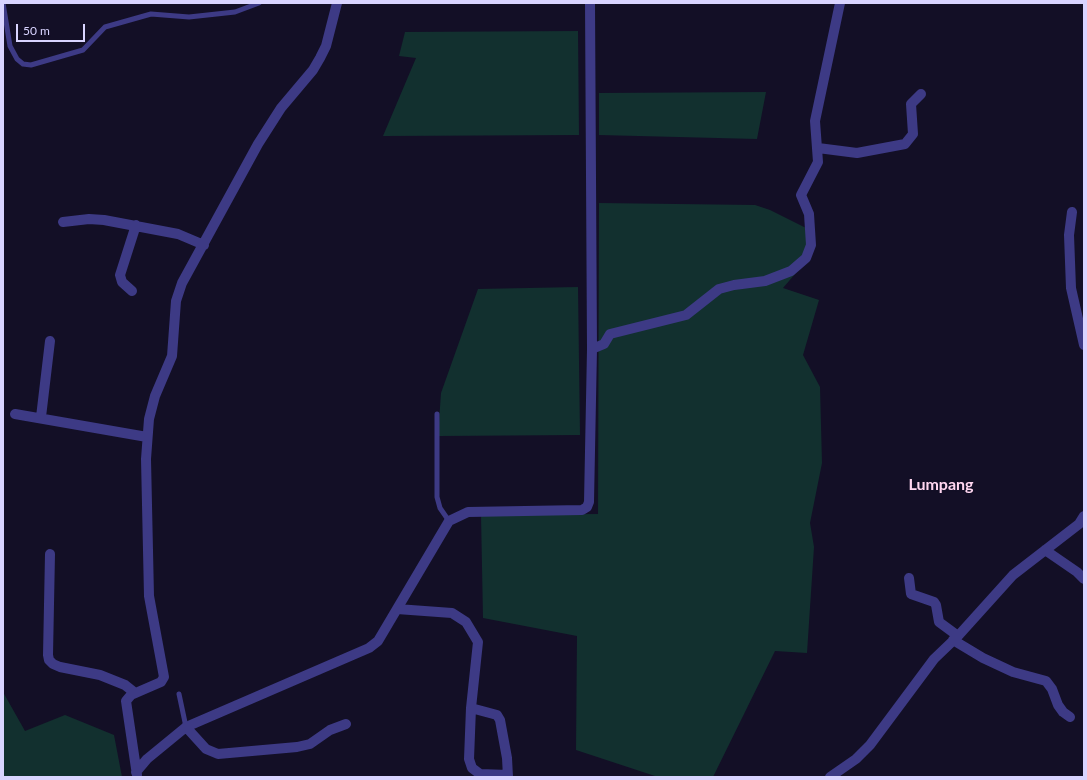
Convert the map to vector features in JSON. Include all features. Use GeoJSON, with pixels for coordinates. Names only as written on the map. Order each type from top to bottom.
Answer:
{"type":"FeatureCollection","features":[{"type":"Feature","properties":{"kind":"street"},"geometry":{"type":"LineString","coordinates":[[137,774],[126,701],[135,693],[161,682],[164,677],[149,596],[147,437],[149,419],[155,396],[172,356],[176,301],[182,283],[258,144],[281,108],[313,70],[320,58],[326,46],[337,3]]}},
{"type":"Feature","properties":{"kind":"street"},"geometry":{"type":"LineString","coordinates":[[137,774],[147,759],[186,726],[369,648],[378,641],[449,521],[468,512],[582,510],[589,502],[592,350],[590,3]]}},
{"type":"Feature","properties":{"kind":"street"},"geometry":{"type":"LineString","coordinates":[[592,350],[604,344],[610,334],[686,315],[719,289],[734,285],[764,281],[791,271],[806,258],[811,245],[809,214],[802,195],[818,162],[815,121],[840,3]]}},
{"type":"Feature","properties":{"kind":"street"},"geometry":{"type":"LineString","coordinates":[[818,148],[857,153],[904,144],[913,134],[911,104],[921,94]]}},
{"type":"Feature","properties":{"kind":"street"},"geometry":{"type":"LineString","coordinates":[[1072,212],[1069,235],[1071,288],[1084,346]]}},
{"type":"Feature","properties":{"kind":"street"},"geometry":{"type":"LineString","coordinates":[[63,222],[89,219],[136,225],[178,234],[204,245]]}},
{"type":"Feature","properties":{"kind":"street"},"geometry":{"type":"LineString","coordinates":[[132,291],[122,282],[120,275],[136,225]]}},
{"type":"Feature","properties":{"kind":"street"},"geometry":{"type":"LineString","coordinates":[[41,417],[50,341]]}},
{"type":"Feature","properties":{"kind":"street"},"geometry":{"type":"LineString","coordinates":[[15,414],[41,417],[147,437]]}},
{"type":"Feature","properties":{"kind":"street"},"geometry":{"type":"LineString","coordinates":[[830,777],[856,759],[870,745],[934,659],[956,638],[1013,575],[1080,524],[1084,516]]}},
{"type":"Feature","properties":{"kind":"street"},"geometry":{"type":"LineString","coordinates":[[1045,550],[1077,572],[1084,579]]}},
{"type":"Feature","properties":{"kind":"street"},"geometry":{"type":"LineString","coordinates":[[50,554],[49,660],[53,664],[60,667],[100,675],[125,685],[135,693]]}},
{"type":"Feature","properties":{"kind":"street"},"geometry":{"type":"LineString","coordinates":[[909,578],[911,594],[934,602],[936,605],[939,622],[956,638],[983,658],[1013,672],[1046,681],[1052,689],[1058,705],[1063,712],[1070,717]]}},
{"type":"Feature","properties":{"kind":"street"},"geometry":{"type":"LineString","coordinates":[[397,608],[452,613],[466,622],[478,642],[471,708],[469,759],[472,768],[480,774],[508,776],[507,758],[500,720],[497,715],[471,708]]}},
{"type":"Feature","properties":{"kind":"street"},"geometry":{"type":"LineString","coordinates":[[186,726],[206,749],[218,754],[310,744],[330,730],[346,724]]}},
{"type":"Feature","properties":{"kind":"lane"},"geometry":{"type":"LineString","coordinates":[[3,3],[10,46],[17,59],[23,64],[31,65],[83,50],[105,27],[151,14],[189,17],[235,12],[259,3]]}},
{"type":"Feature","properties":{"kind":"lane"},"geometry":{"type":"LineString","coordinates":[[437,414],[437,497],[440,508],[449,521]]}},
{"type":"Feature","properties":{"kind":"lane"},"geometry":{"type":"LineString","coordinates":[[179,694],[186,726]]}},
{"type":"Feature","properties":{"kind":"green space"},"geometry":{"type":"Polygon","coordinates":[[[578,31],[579,135],[383,136],[416,58],[399,56],[405,32],[578,31]]]}},
{"type":"Feature","properties":{"kind":"green space"},"geometry":{"type":"Polygon","coordinates":[[[766,92],[757,139],[599,135],[599,93],[766,92]]]}},
{"type":"Feature","properties":{"kind":"green space"},"geometry":{"type":"Polygon","coordinates":[[[599,203],[755,205],[770,210],[812,231],[801,267],[783,288],[819,300],[803,355],[820,387],[822,463],[810,523],[814,547],[807,653],[775,651],[713,777],[658,777],[576,750],[577,636],[483,618],[481,515],[598,514],[599,203]]]}},
{"type":"Feature","properties":{"kind":"green space"},"geometry":{"type":"Polygon","coordinates":[[[578,287],[580,435],[438,436],[441,393],[478,289],[578,287]]]}},
{"type":"Feature","properties":{"kind":"green space"},"geometry":{"type":"Polygon","coordinates":[[[3,692],[25,731],[65,715],[114,735],[122,777],[3,777],[3,692]]]}},
{"type":"Feature","properties":{"kind":"district","name":"Lumpang"},"geometry":{"type":"Point","coordinates":[941,485]}}]}
